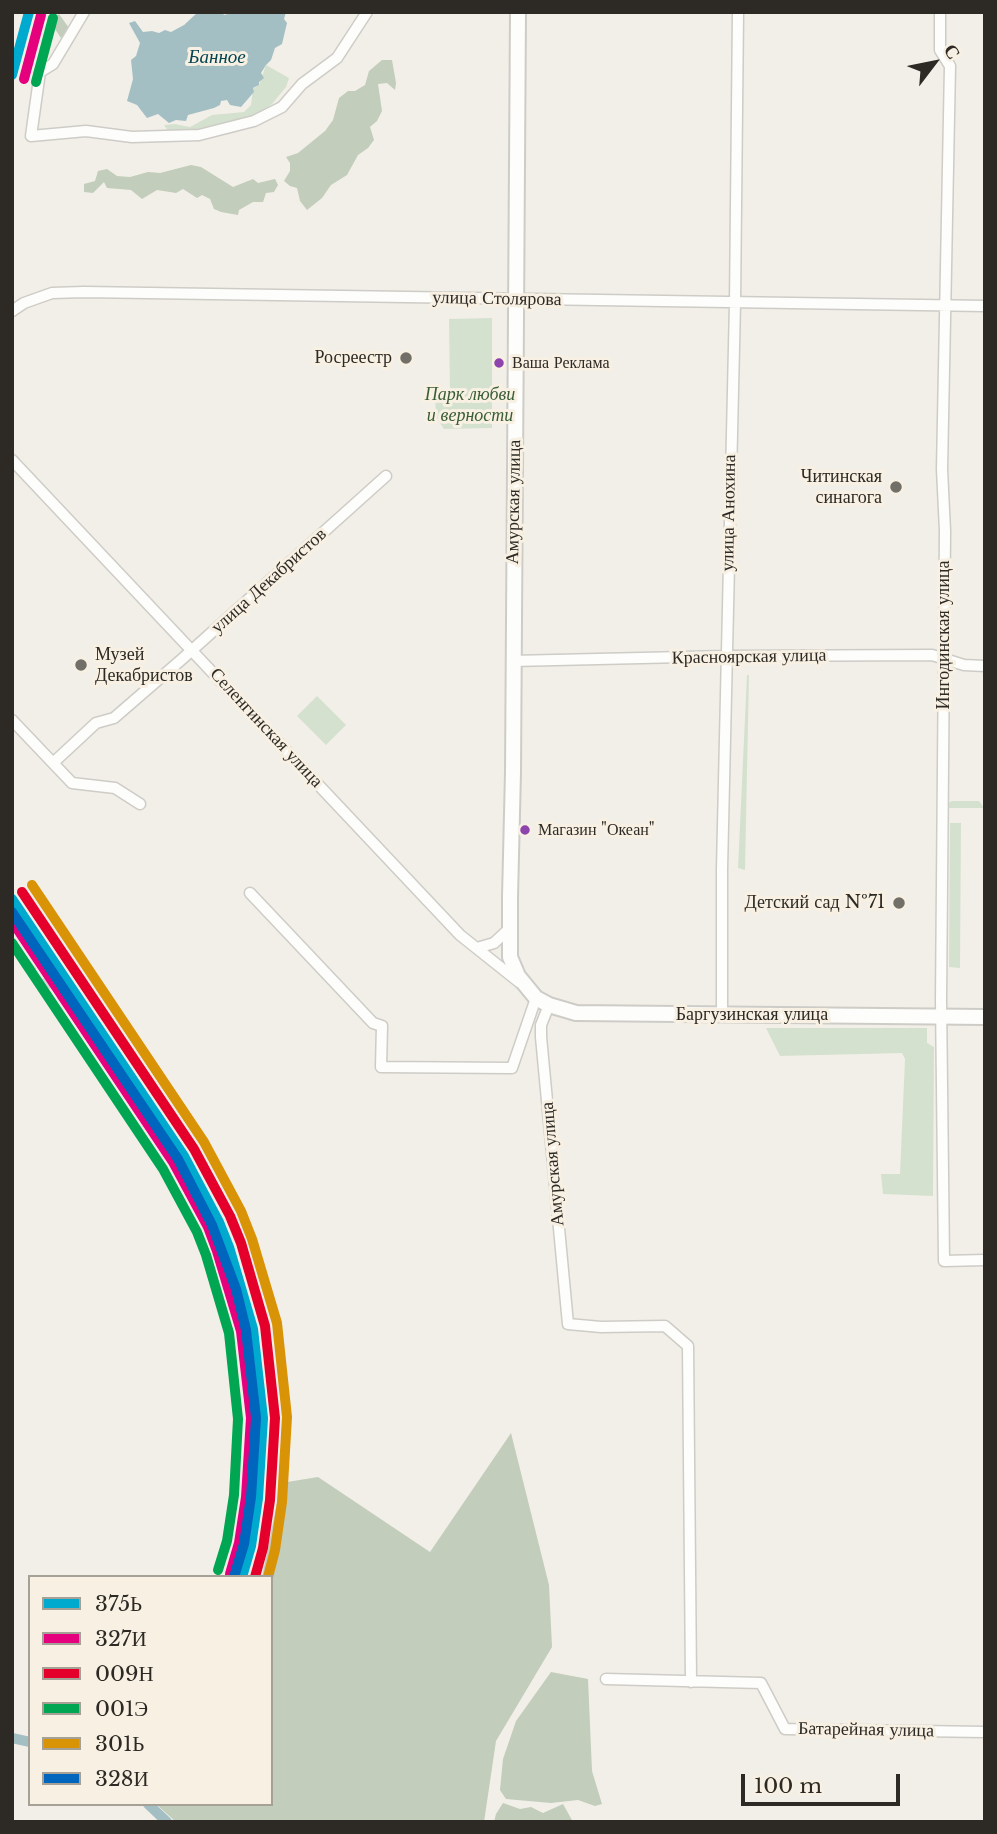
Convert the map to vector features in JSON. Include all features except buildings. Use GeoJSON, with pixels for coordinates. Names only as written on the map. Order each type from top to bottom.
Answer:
{"type":"FeatureCollection","features":[{"type":"Feature","properties":{"kind":"main road","name":"Амурская улица"},"geometry":{"type":"LineString","coordinates":[[518,12],[510,957],[518,976],[537,997]]}},
{"type":"Feature","properties":{"kind":"main road","name":"Баргузинская улица"},"geometry":{"type":"LineString","coordinates":[[537,997],[576,1013],[985,1017]]}},
{"type":"Feature","properties":{"kind":"street"},"geometry":{"type":"LineString","coordinates":[[84,12],[53,64],[40,72],[31,136],[86,131],[132,136],[200,135],[254,121],[282,107],[302,84],[337,58],[367,12]]}},
{"type":"Feature","properties":{"kind":"street","name":"улица Анохина"},"geometry":{"type":"LineString","coordinates":[[722,1015],[738,12]]}},
{"type":"Feature","properties":{"kind":"street","name":"Ингодинская улица"},"geometry":{"type":"LineString","coordinates":[[940,12],[940,50],[950,66],[942,468],[945,531],[941,1017],[944,1261],[985,1260]]}},
{"type":"Feature","properties":{"kind":"street","name":"улица Столярова"},"geometry":{"type":"LineString","coordinates":[[12,311],[24,303],[52,293],[84,292],[985,306]]}},
{"type":"Feature","properties":{"kind":"street","name":"Селенгинская улица"},"geometry":{"type":"LineString","coordinates":[[12,460],[452,926],[537,997]]}},
{"type":"Feature","properties":{"kind":"street","name":"улица Декабристов"},"geometry":{"type":"LineString","coordinates":[[54,763],[96,723],[114,718],[193,650],[386,476]]}},
{"type":"Feature","properties":{"kind":"street","name":"Красноярская улица"},"geometry":{"type":"LineString","coordinates":[[512,661],[932,655],[964,665],[985,666]]}},
{"type":"Feature","properties":{"kind":"street"},"geometry":{"type":"LineString","coordinates":[[12,720],[72,783],[115,788],[140,804]]}},
{"type":"Feature","properties":{"kind":"street"},"geometry":{"type":"LineString","coordinates":[[250,893],[373,1023],[382,1026],[381,1067],[512,1068],[537,997]]}},
{"type":"Feature","properties":{"kind":"street"},"geometry":{"type":"LineString","coordinates":[[477,948],[494,943],[510,928]]}},
{"type":"Feature","properties":{"kind":"street","name":"Амурская улица"},"geometry":{"type":"LineString","coordinates":[[537,997],[568,1324],[601,1327],[665,1326],[688,1346],[691,1682]]}},
{"type":"Feature","properties":{"kind":"street","name":"Батарейная улица"},"geometry":{"type":"LineString","coordinates":[[606,1679],[761,1683],[785,1729],[985,1731]]}},
{"type":"Feature","properties":{"kind":"green space"},"geometry":{"type":"Polygon","coordinates":[[[59,14],[69,28],[61,38],[53,26],[53,18],[59,14]]]}},
{"type":"Feature","properties":{"kind":"green space"},"geometry":{"type":"Polygon","coordinates":[[[382,60],[392,60],[396,83],[395,90],[387,83],[378,84],[382,111],[370,127],[374,140],[358,155],[347,175],[331,185],[322,198],[307,210],[300,201],[297,188],[284,181],[290,171],[290,163],[286,157],[298,153],[325,131],[333,120],[339,98],[348,91],[355,91],[365,85],[369,71],[382,60]]]}},
{"type":"Feature","properties":{"kind":"green space"},"geometry":{"type":"Polygon","coordinates":[[[266,65],[289,78],[286,87],[272,104],[252,119],[184,142],[179,139],[178,131],[169,132],[164,125],[190,127],[212,115],[244,112],[251,105],[253,89],[259,85],[266,65]]]}},
{"type":"Feature","properties":{"kind":"green space"},"geometry":{"type":"Polygon","coordinates":[[[191,165],[201,167],[233,187],[253,179],[258,183],[275,179],[278,185],[274,192],[266,193],[263,202],[253,202],[239,210],[238,215],[214,209],[210,199],[202,195],[197,198],[183,189],[176,193],[157,190],[142,199],[131,190],[107,188],[104,182],[93,193],[84,192],[84,184],[95,181],[98,171],[107,169],[117,176],[130,177],[191,165]]]}},
{"type":"Feature","properties":{"kind":"green space","name":"Парк любви и верности"},"geometry":{"type":"Polygon","coordinates":[[[492,318],[492,428],[444,429],[436,417],[435,395],[450,394],[449,319],[492,318]]]}},
{"type":"Feature","properties":{"kind":"green space"},"geometry":{"type":"Polygon","coordinates":[[[749,675],[745,870],[738,868],[749,675]]]}},
{"type":"Feature","properties":{"kind":"green space"},"geometry":{"type":"Polygon","coordinates":[[[317,696],[346,725],[326,745],[297,716],[317,696]]]}},
{"type":"Feature","properties":{"kind":"green space"},"geometry":{"type":"Polygon","coordinates":[[[952,801],[979,801],[984,808],[946,808],[952,801]]]}},
{"type":"Feature","properties":{"kind":"green space"},"geometry":{"type":"Polygon","coordinates":[[[950,823],[961,823],[960,968],[949,967],[950,823]]]}},
{"type":"Feature","properties":{"kind":"green space"},"geometry":{"type":"Polygon","coordinates":[[[766,1028],[927,1028],[927,1043],[934,1047],[933,1196],[883,1194],[881,1174],[900,1174],[905,1059],[902,1053],[780,1056],[766,1028]]]}},
{"type":"Feature","properties":{"kind":"green space"},"geometry":{"type":"Polygon","coordinates":[[[511,1433],[549,1585],[552,1647],[496,1741],[484,1822],[176,1822],[158,1806],[273,1806],[273,1575],[262,1575],[281,1483],[318,1477],[430,1552],[511,1433]]]}},
{"type":"Feature","properties":{"kind":"green space"},"geometry":{"type":"Polygon","coordinates":[[[551,1672],[588,1679],[592,1771],[602,1804],[595,1806],[578,1800],[551,1803],[506,1799],[500,1790],[503,1759],[516,1721],[551,1672]]]}},
{"type":"Feature","properties":{"kind":"green space"},"geometry":{"type":"Polygon","coordinates":[[[503,1803],[520,1809],[531,1807],[543,1813],[563,1804],[573,1822],[494,1822],[503,1803]]]}},
{"type":"Feature","properties":{"kind":"water","name":"Банное"},"geometry":{"type":"Polygon","coordinates":[[[198,12],[222,12],[224,15],[235,12],[286,12],[284,19],[287,23],[282,44],[275,48],[271,60],[261,73],[264,78],[253,88],[254,92],[241,107],[230,105],[227,100],[221,101],[220,105],[214,108],[188,115],[186,121],[176,120],[169,123],[158,114],[147,118],[137,105],[127,101],[133,79],[131,60],[136,56],[140,43],[129,23],[135,21],[143,32],[171,32],[184,25],[198,12]]]}},
{"type":"Feature","properties":{"kind":"waterway"},"geometry":{"type":"LineString","coordinates":[[12,1738],[28,1742]]}},
{"type":"Feature","properties":{"kind":"waterway"},"geometry":{"type":"LineString","coordinates":[[150,1806],[167,1822]]}},
{"type":"Feature","properties":{"kind":"railway"},"geometry":{"type":"LineString","coordinates":[[12,942],[123,1075]]}},
{"type":"Feature","properties":{"kind":"transit line","name":"375Ь"},"geometry":{"type":"LineString","coordinates":[[12,75],[29,12]]}},
{"type":"Feature","properties":{"kind":"transit line","name":"327И"},"geometry":{"type":"LineString","coordinates":[[24,79],[41,15]]}},
{"type":"Feature","properties":{"kind":"transit line","name":"001Э"},"geometry":{"type":"LineString","coordinates":[[36,82],[53,18]]}},
{"type":"Feature","properties":{"kind":"transit line","name":"301Ь"},"geometry":{"type":"LineString","coordinates":[[32,885],[204,1142],[241,1211],[252,1239],[277,1323],[287,1417],[282,1502],[269,1575]]}},
{"type":"Feature","properties":{"kind":"transit line","name":"009Н"},"geometry":{"type":"LineString","coordinates":[[22,892],[194,1149],[230,1216],[241,1243],[265,1326],[275,1418],[270,1500],[263,1548],[256,1575]]}},
{"type":"Feature","properties":{"kind":"transit line","name":"375Ь"},"geometry":{"type":"LineString","coordinates":[[12,899],[184,1156],[219,1222],[229,1247],[253,1329],[263,1418],[258,1498],[251,1546],[243,1575]]}},
{"type":"Feature","properties":{"kind":"transit line","name":"328И"},"geometry":{"type":"LineString","coordinates":[[12,912],[178,1159],[212,1225],[236,1289],[246,1330],[256,1418],[251,1497],[244,1544],[235,1575]]}},
{"type":"Feature","properties":{"kind":"transit line","name":"327И"},"geometry":{"type":"LineString","coordinates":[[12,921],[173,1162],[208,1227],[217,1251],[241,1331],[251,1418],[246,1497],[239,1543],[230,1574]]}},
{"type":"Feature","properties":{"kind":"transit line","name":"001Э"},"geometry":{"type":"LineString","coordinates":[[12,943],[163,1169],[197,1232],[206,1255],[229,1333],[238,1419],[234,1495],[227,1541],[218,1570]]}},
{"type":"Feature","properties":{"kind":"place","name":"Росреестр"},"geometry":{"type":"Point","coordinates":[406,358]}},
{"type":"Feature","properties":{"kind":"place","name":"Ваша Реклама"},"geometry":{"type":"Point","coordinates":[499,363]}},
{"type":"Feature","properties":{"kind":"place","name":"Читинская синагога"},"geometry":{"type":"Point","coordinates":[896,487]}},
{"type":"Feature","properties":{"kind":"place","name":"Музей Декабристов"},"geometry":{"type":"Point","coordinates":[81,665]}},
{"type":"Feature","properties":{"kind":"place","name":"Магазин \"Океан\""},"geometry":{"type":"Point","coordinates":[525,830]}},
{"type":"Feature","properties":{"kind":"place","name":"Детский сад №71"},"geometry":{"type":"Point","coordinates":[899,903]}}]}
